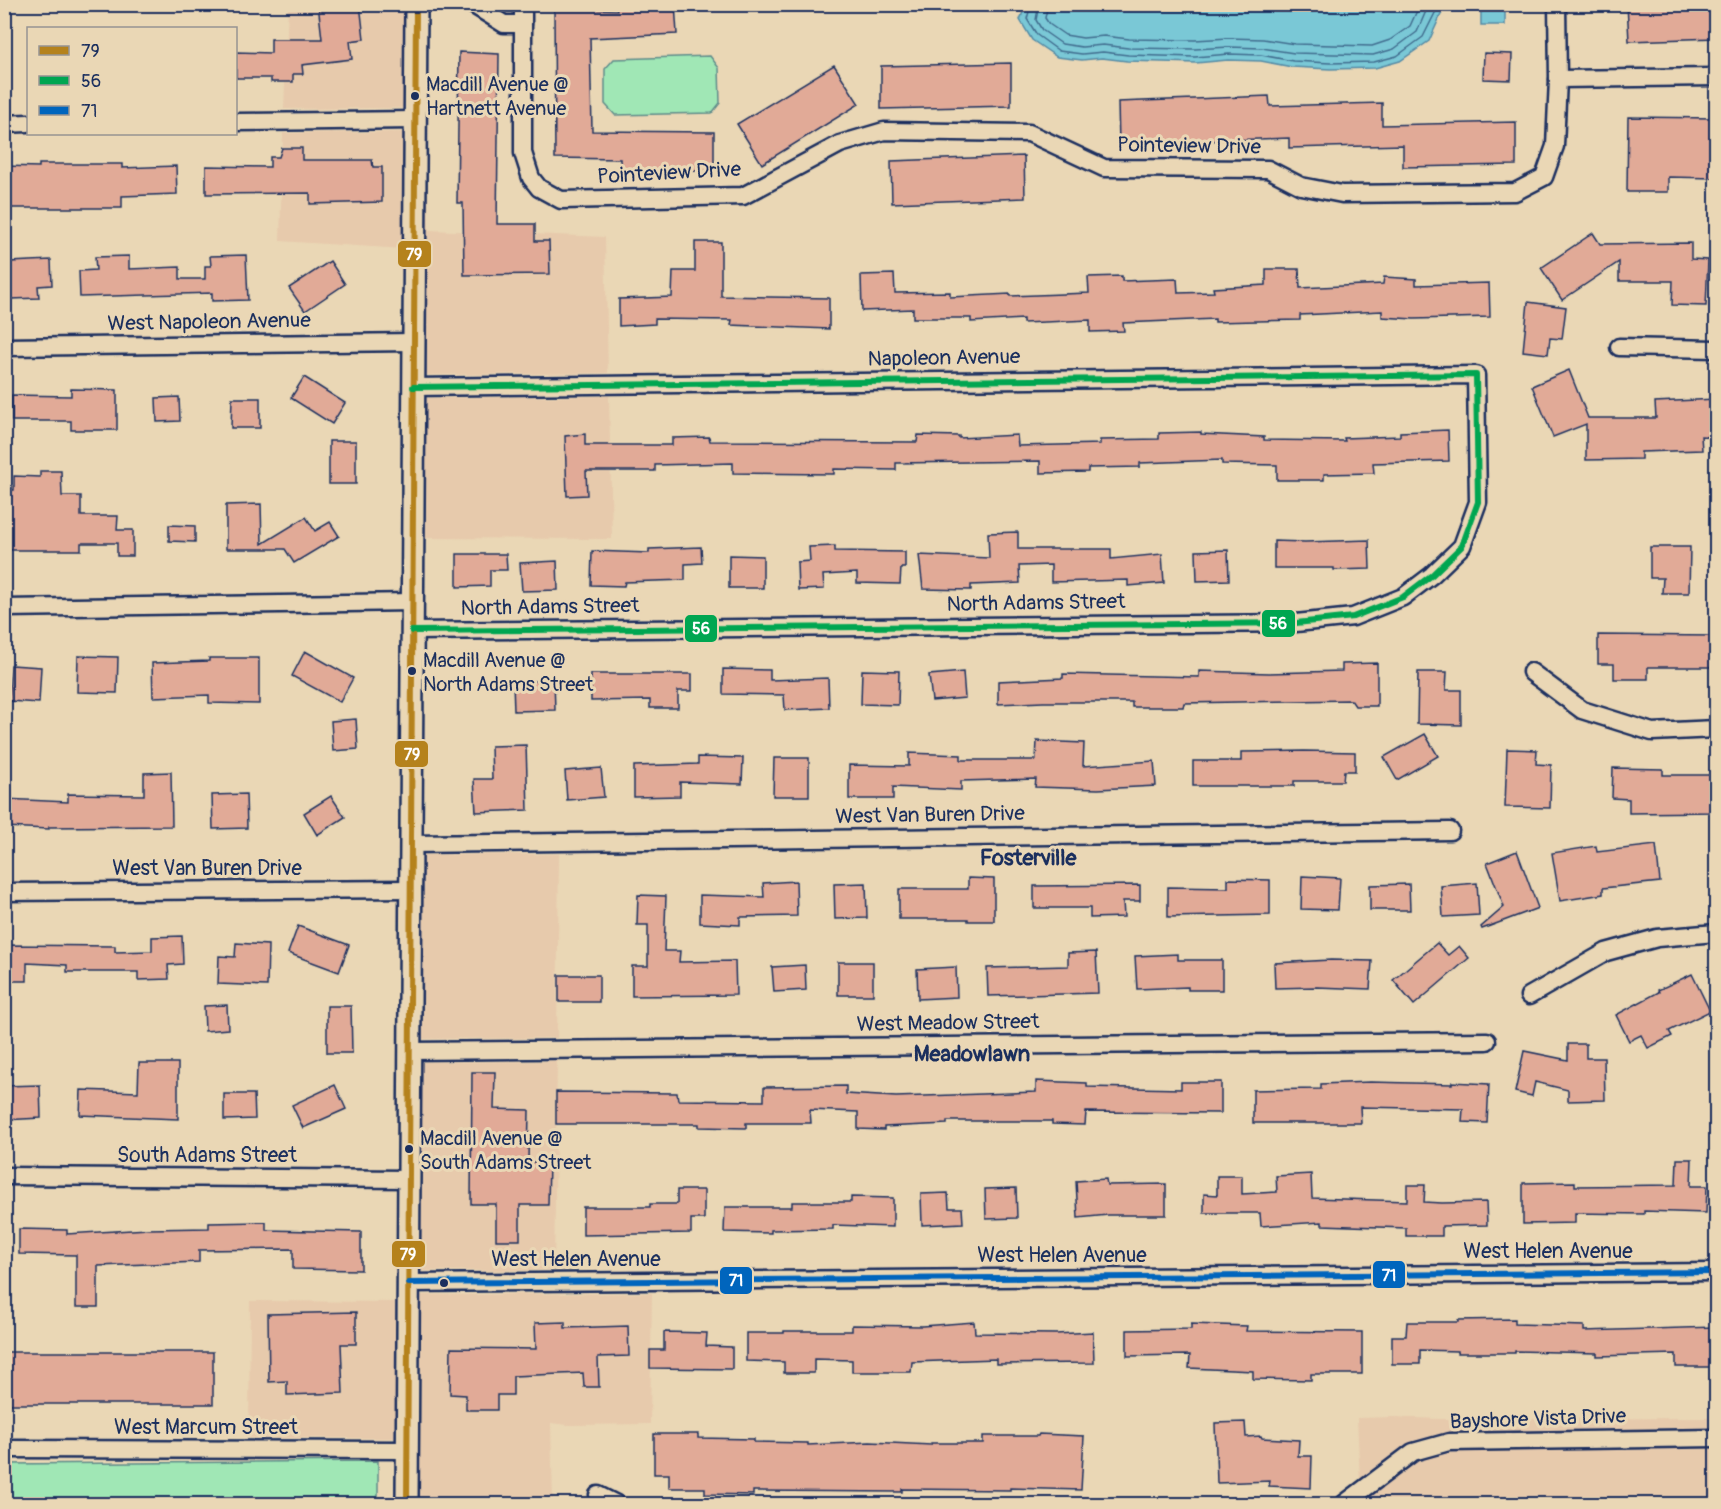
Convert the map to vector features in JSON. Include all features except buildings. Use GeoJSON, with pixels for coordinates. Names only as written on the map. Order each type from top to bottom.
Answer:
{"type":"FeatureCollection","features":[{"type":"Feature","properties":{"kind":"street"},"geometry":{"type":"LineString","coordinates":[[407,1504],[416,4]]}},
{"type":"Feature","properties":{"kind":"street"},"geometry":{"type":"LineString","coordinates":[[472,4],[504,24],[523,24]]}},
{"type":"Feature","properties":{"kind":"street","name":"Pointeview Drive"},"geometry":{"type":"LineString","coordinates":[[523,4],[523,153],[531,178],[539,188],[561,200],[743,196],[840,144],[884,132],[1029,133],[1104,168],[1268,169],[1301,186],[1342,194],[1515,192],[1545,177],[1555,146],[1558,80],[1557,4]]}},
{"type":"Feature","properties":{"kind":"street"},"geometry":{"type":"LineString","coordinates":[[1558,80],[1716,77]]}},
{"type":"Feature","properties":{"kind":"street"},"geometry":{"type":"LineString","coordinates":[[237,122],[416,120]]}},
{"type":"Feature","properties":{"kind":"street"},"geometry":{"type":"LineString","coordinates":[[4,124],[27,123]]}},
{"type":"Feature","properties":{"kind":"street","name":"West Napoleon Avenue"},"geometry":{"type":"LineString","coordinates":[[4,347],[414,342]]}},
{"type":"Feature","properties":{"kind":"street"},"geometry":{"type":"LineString","coordinates":[[1619,347],[1716,349]]}},
{"type":"Feature","properties":{"kind":"street","name":"Napoleon Avenue"},"geometry":{"type":"LineString","coordinates":[[413,387],[1476,375]]}},
{"type":"Feature","properties":{"kind":"street","name":"North Adams Street"},"geometry":{"type":"LineString","coordinates":[[412,631],[1296,623],[1353,617],[1403,597],[1432,575],[1462,546],[1478,502],[1476,375]]}},
{"type":"Feature","properties":{"kind":"street"},"geometry":{"type":"LineString","coordinates":[[4,608],[413,602]]}},
{"type":"Feature","properties":{"kind":"street"},"geometry":{"type":"LineString","coordinates":[[1532,672],[1582,710],[1652,732],[1716,729]]}},
{"type":"Feature","properties":{"kind":"street","name":"West Van Buren Drive"},"geometry":{"type":"LineString","coordinates":[[411,844],[1450,831]]}},
{"type":"Feature","properties":{"kind":"street","name":"West Van Buren Drive"},"geometry":{"type":"LineString","coordinates":[[4,892],[410,889]]}},
{"type":"Feature","properties":{"kind":"street"},"geometry":{"type":"LineString","coordinates":[[1529,996],[1606,952],[1657,938],[1716,933]]}},
{"type":"Feature","properties":{"kind":"street","name":"West Meadow Street"},"geometry":{"type":"LineString","coordinates":[[410,1051],[1487,1041]]}},
{"type":"Feature","properties":{"kind":"street","name":"South Adams Street"},"geometry":{"type":"LineString","coordinates":[[4,1176],[410,1179]]}},
{"type":"Feature","properties":{"kind":"street","name":"West Helen Avenue"},"geometry":{"type":"LineString","coordinates":[[409,1283],[1716,1272]]}},
{"type":"Feature","properties":{"kind":"street","name":"Bayshore Vista Drive"},"geometry":{"type":"LineString","coordinates":[[1344,1504],[1413,1452],[1449,1442],[1716,1438]]}},
{"type":"Feature","properties":{"kind":"street","name":"West Marcum Street"},"geometry":{"type":"LineString","coordinates":[[4,1449],[407,1450]]}},
{"type":"Feature","properties":{"kind":"street"},"geometry":{"type":"LineString","coordinates":[[598,1495],[616,1504]]}},
{"type":"Feature","properties":{"kind":"shaded area"},"geometry":{"type":"Polygon","coordinates":[[[288,5],[405,5],[405,108],[284,109],[288,5]]]}},
{"type":"Feature","properties":{"kind":"shaded area"},"geometry":{"type":"Polygon","coordinates":[[[426,104],[429,230],[605,237],[608,373],[424,375],[426,104]]]}},
{"type":"Feature","properties":{"kind":"shaded area"},"geometry":{"type":"Polygon","coordinates":[[[405,132],[404,249],[280,241],[283,133],[405,132]]]}},
{"type":"Feature","properties":{"kind":"shaded area"},"geometry":{"type":"Polygon","coordinates":[[[609,396],[612,539],[423,538],[424,398],[609,396]]]}},
{"type":"Feature","properties":{"kind":"shaded area"},"geometry":{"type":"Polygon","coordinates":[[[559,854],[557,1038],[420,1039],[421,855],[559,854]]]}},
{"type":"Feature","properties":{"kind":"shaded area"},"geometry":{"type":"Polygon","coordinates":[[[557,1061],[554,1270],[419,1271],[420,1062],[557,1061]]]}},
{"type":"Feature","properties":{"kind":"shaded area"},"geometry":{"type":"Polygon","coordinates":[[[652,1293],[650,1424],[569,1425],[551,1423],[553,1504],[417,1504],[419,1295],[652,1293]]]}},
{"type":"Feature","properties":{"kind":"shaded area"},"geometry":{"type":"Polygon","coordinates":[[[250,1301],[398,1302],[397,1438],[249,1438],[250,1301]]]}},
{"type":"Feature","properties":{"kind":"shaded area"},"geometry":{"type":"Polygon","coordinates":[[[1357,1418],[1439,1419],[1716,1418],[1716,1504],[1361,1504],[1357,1418]]]}},
{"type":"Feature","properties":{"kind":"green space"},"geometry":{"type":"Polygon","coordinates":[[[710,56],[719,68],[720,103],[712,113],[615,115],[605,104],[605,69],[614,59],[710,56]]]}},
{"type":"Feature","properties":{"kind":"green space"},"geometry":{"type":"Polygon","coordinates":[[[378,1461],[378,1504],[5,1504],[5,1464],[378,1461]]]}},
{"type":"Feature","properties":{"kind":"water"},"geometry":{"type":"Polygon","coordinates":[[[1026,4],[1443,4],[1443,10],[1429,41],[1400,61],[1375,68],[1330,69],[1292,67],[1261,61],[1228,60],[1196,63],[1102,58],[1082,60],[1057,57],[1032,40],[1020,20],[1026,4]]]}},
{"type":"Feature","properties":{"kind":"water"},"geometry":{"type":"Polygon","coordinates":[[[1481,5],[1505,5],[1505,25],[1481,25],[1481,5]]]}},
{"type":"Feature","properties":{"kind":"transit line","name":"79"},"geometry":{"type":"LineString","coordinates":[[407,1504],[416,4]]}},
{"type":"Feature","properties":{"kind":"transit line","name":"56"},"geometry":{"type":"LineString","coordinates":[[412,631],[1296,623],[1353,617],[1403,597],[1432,575],[1462,546],[1478,502],[1476,375],[413,387]]}},
{"type":"Feature","properties":{"kind":"transit line","name":"71"},"geometry":{"type":"LineString","coordinates":[[409,1283],[1716,1272]]}},
{"type":"Feature","properties":{"kind":"place","name":"Macdill Avenue @ Hartnett Avenue"},"geometry":{"type":"Point","coordinates":[415,96]}},
{"type":"Feature","properties":{"kind":"place","name":"Macdill Avenue @ North Adams Street"},"geometry":{"type":"Point","coordinates":[412,671]}},
{"type":"Feature","properties":{"kind":"place","name":"Macdill Avenue @ South Adams Street"},"geometry":{"type":"Point","coordinates":[409,1149]}},
{"type":"Feature","properties":{"kind":"district","name":"Fosterville"},"geometry":{"type":"Point","coordinates":[1028,858]}},
{"type":"Feature","properties":{"kind":"district","name":"Meadowlawn"},"geometry":{"type":"Point","coordinates":[972,1054]}}]}
